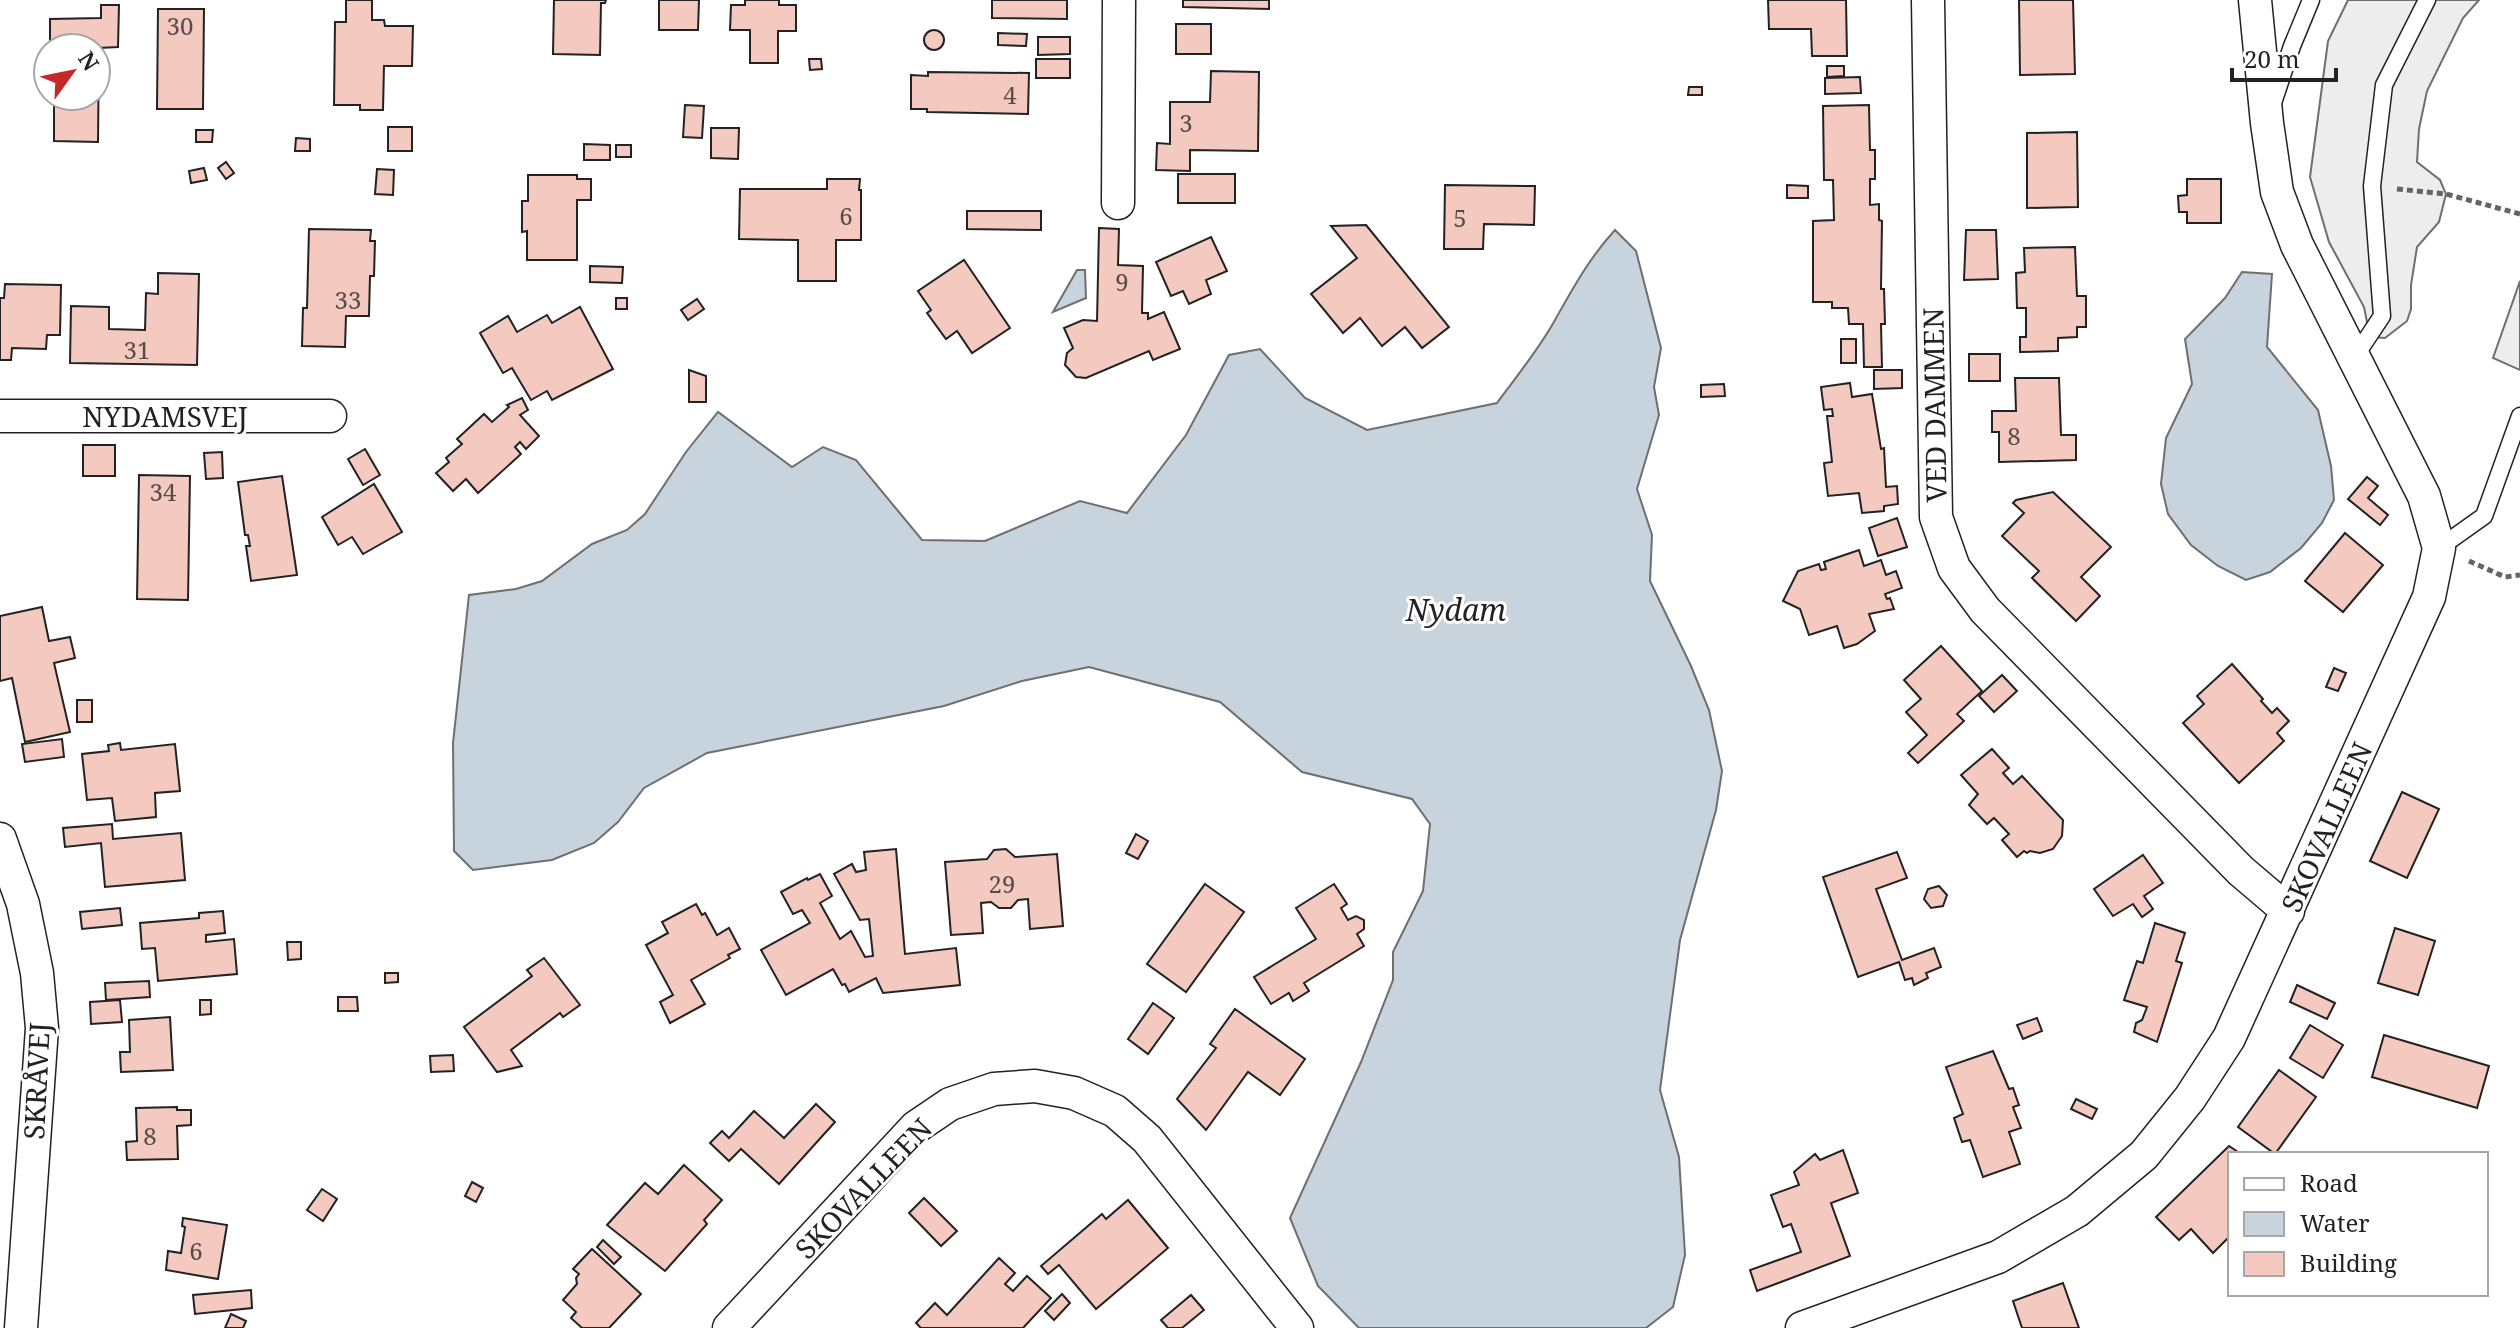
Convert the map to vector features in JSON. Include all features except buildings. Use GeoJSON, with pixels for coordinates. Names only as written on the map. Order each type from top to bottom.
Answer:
{"type":"FeatureCollection","features":[{"type":"Feature","properties":{"kind":"street"},"geometry":{"type":"LineString","coordinates":[[1118,203],[1119,0]]}},
{"type":"Feature","properties":{"kind":"street","name":"VED DAMMEN"},"geometry":{"type":"LineString","coordinates":[[1928,0],[1936,517],[1954,568],[1985,610],[2026,653],[2241,871],[2288,911]]}},
{"type":"Feature","properties":{"kind":"street","name":"SKOVALLEEN"},"geometry":{"type":"LineString","coordinates":[[1802,1328],[1998,1257],[2077,1211],[2144,1155],[2190,1098],[2229,1038],[2429,597],[2439,548],[2424,496],[2297,245],[2277,192],[2255,0]]}},
{"type":"Feature","properties":{"kind":"street","name":"NYDAMSVEJ"},"geometry":{"type":"LineString","coordinates":[[0,416],[330,416]]}},
{"type":"Feature","properties":{"kind":"street","name":"SKRÅVEJ"},"geometry":{"type":"LineString","coordinates":[[0,839],[23,904],[37,973],[42,1028],[21,1328]]}},
{"type":"Feature","properties":{"kind":"street","name":"SKOVALLEEN"},"geometry":{"type":"LineString","coordinates":[[729,1328],[916,1127],[950,1104],[994,1089],[1035,1086],[1074,1093],[1115,1111],[1147,1139],[1297,1328]]}},
{"type":"Feature","properties":{"kind":"lane"},"geometry":{"type":"LineString","coordinates":[[2267,123],[2311,0]]}},
{"type":"Feature","properties":{"kind":"lane"},"geometry":{"type":"LineString","coordinates":[[2354,358],[2382,316],[2372,186],[2384,85],[2427,0]]}},
{"type":"Feature","properties":{"kind":"lane"},"geometry":{"type":"LineString","coordinates":[[2439,548],[2484,516],[2520,416]]}},
{"type":"Feature","properties":{"kind":"path"},"geometry":{"type":"LineString","coordinates":[[2372,186],[2446,194],[2520,214]]}},
{"type":"Feature","properties":{"kind":"path"},"geometry":{"type":"LineString","coordinates":[[2439,548],[2505,577],[2520,575]]}},
{"type":"Feature","properties":{"kind":"shaded area"},"geometry":{"type":"Polygon","coordinates":[[[2348,0],[2479,0],[2463,18],[2427,91],[2419,129],[2417,162],[2440,180],[2446,194],[2439,222],[2417,247],[2407,321],[2385,338],[2370,337],[2364,307],[2329,242],[2310,177],[2328,41],[2348,0]]]}},
{"type":"Feature","properties":{"kind":"shaded area"},"geometry":{"type":"Polygon","coordinates":[[[2520,281],[2520,370],[2493,358],[2520,281]]]}},
{"type":"Feature","properties":{"kind":"water","name":"Nydam"},"geometry":{"type":"Polygon","coordinates":[[[1615,230],[1636,251],[1661,348],[1654,387],[1659,415],[1637,489],[1652,535],[1650,581],[1709,710],[1722,771],[1716,810],[1680,940],[1660,1090],[1679,1157],[1685,1255],[1673,1307],[1646,1328],[1359,1328],[1318,1286],[1290,1218],[1361,1062],[1393,980],[1393,952],[1423,891],[1430,824],[1412,799],[1302,772],[1220,702],[1089,667],[1022,681],[944,706],[707,753],[644,788],[618,822],[594,843],[552,860],[473,870],[454,851],[453,743],[469,595],[516,589],[542,581],[592,544],[627,530],[645,514],[686,452],[718,412],[792,467],[823,447],[856,460],[922,540],[985,541],[1080,501],[1127,513],[1186,435],[1229,355],[1260,349],[1305,398],[1367,430],[1497,403],[1542,341],[1590,262],[1615,230]]]}},
{"type":"Feature","properties":{"kind":"water"},"geometry":{"type":"Polygon","coordinates":[[[1077,270],[1085,270],[1086,298],[1053,312],[1077,270]]]}},
{"type":"Feature","properties":{"kind":"water"},"geometry":{"type":"Polygon","coordinates":[[[2242,272],[2272,274],[2267,347],[2318,410],[2331,466],[2334,500],[2322,523],[2301,548],[2270,572],[2246,580],[2218,566],[2191,545],[2168,514],[2161,484],[2166,438],[2192,384],[2185,339],[2225,298],[2242,272]]]}}]}
